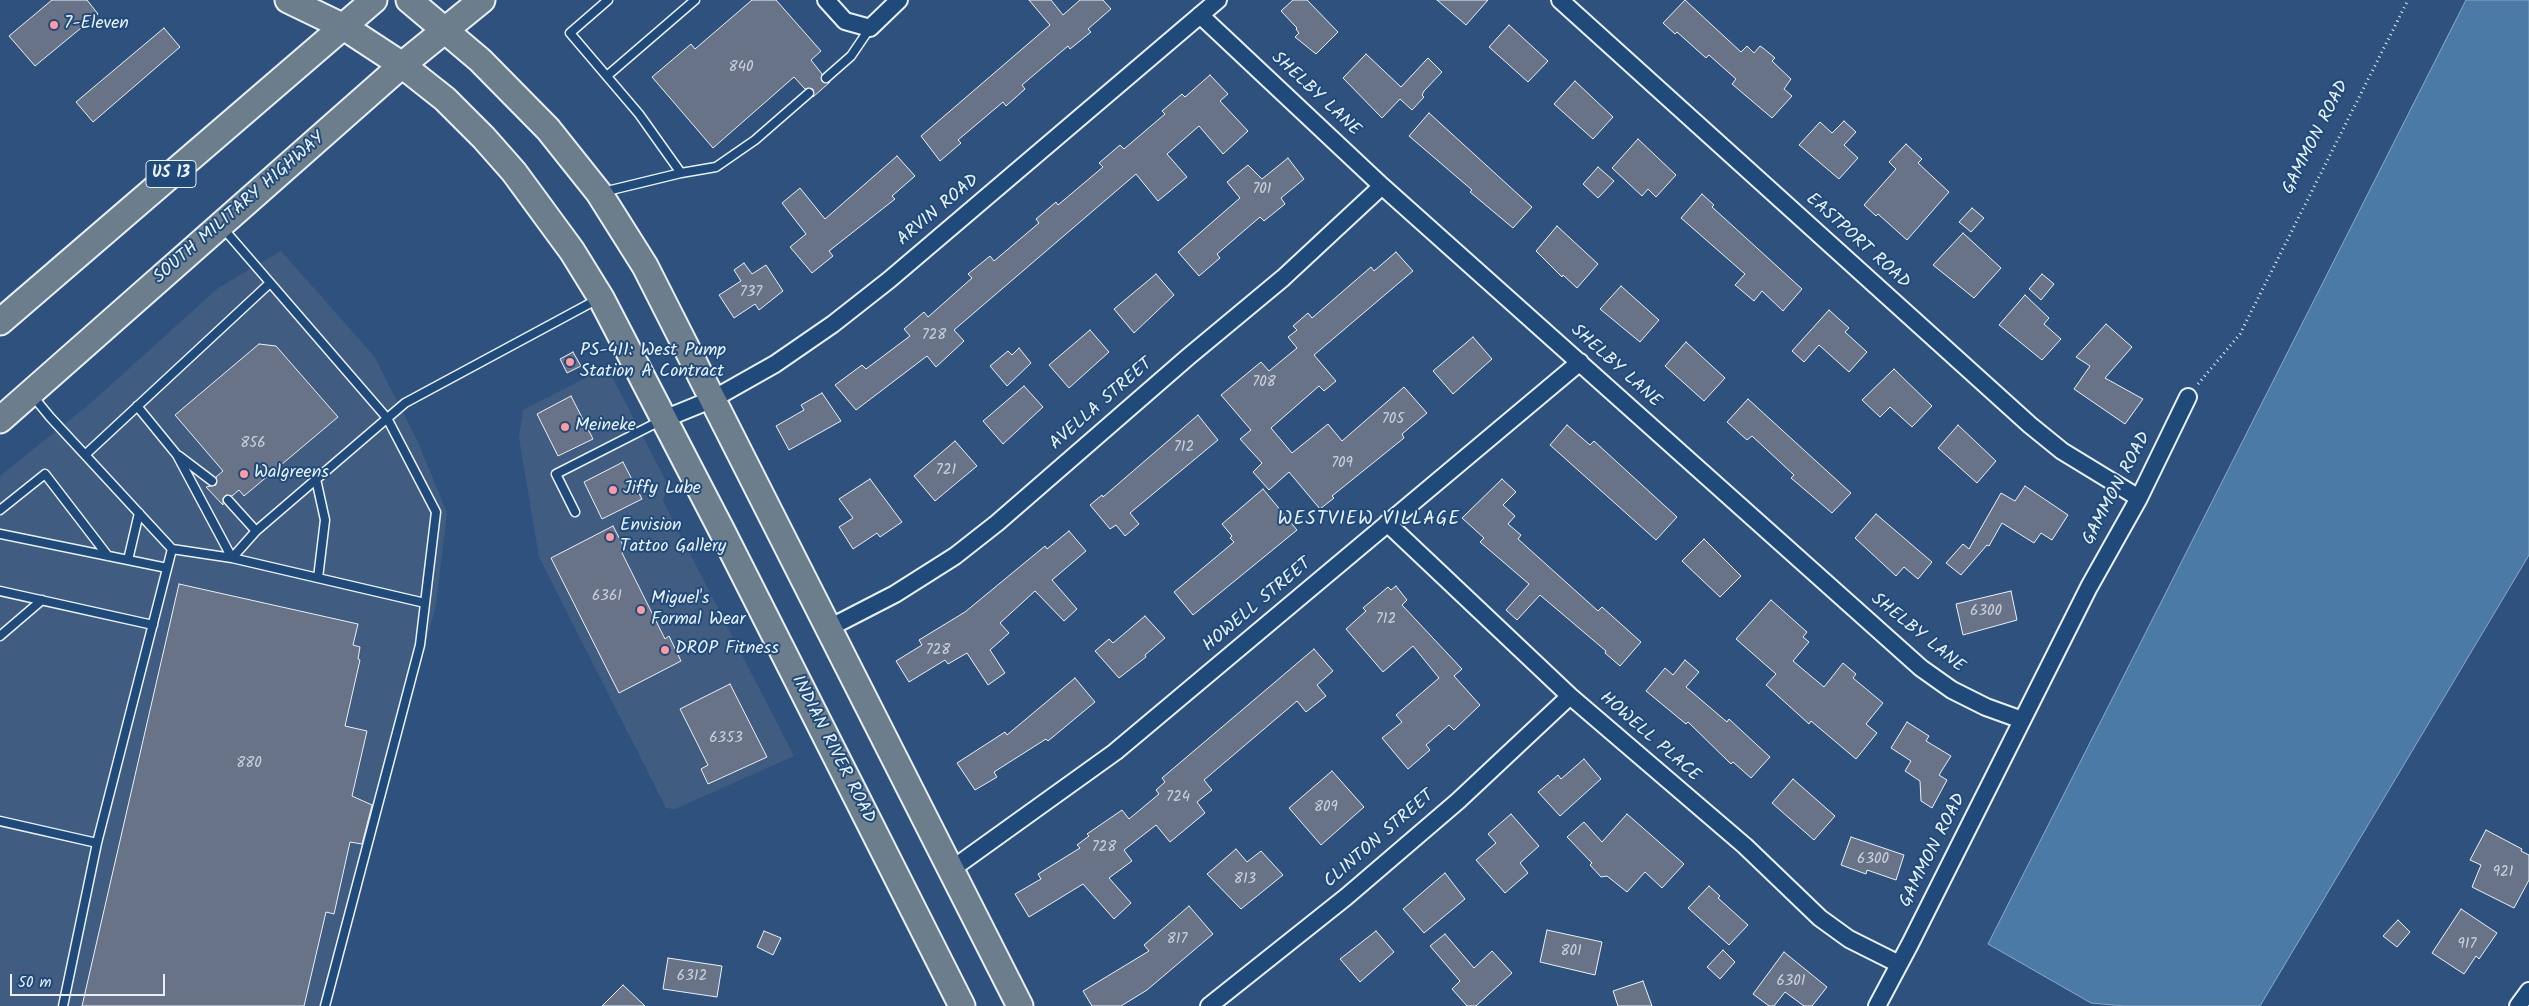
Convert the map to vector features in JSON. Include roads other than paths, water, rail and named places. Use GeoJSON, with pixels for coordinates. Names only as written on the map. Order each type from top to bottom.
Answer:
{"type":"FeatureCollection","features":[{"type":"Feature","properties":{"kind":"main road","name":"INDIAN RIVER ROAD"},"geometry":{"type":"LineString","coordinates":[[288,0],[344,27],[402,65],[445,99],[484,138],[514,172],[572,250],[601,298],[664,420],[962,1006]]}},
{"type":"Feature","properties":{"kind":"main road","name":"US 13"},"geometry":{"type":"LineString","coordinates":[[0,322],[374,0]]}},
{"type":"Feature","properties":{"kind":"main road"},"geometry":{"type":"LineString","coordinates":[[408,0],[445,29],[519,98],[554,136],[599,193],[645,266],[1020,1006]]}},
{"type":"Feature","properties":{"kind":"main road","name":"SOUTH MILITARY HIGHWAY"},"geometry":{"type":"LineString","coordinates":[[0,420],[402,65],[482,0]]}},
{"type":"Feature","properties":{"kind":"street"},"geometry":{"type":"LineString","coordinates":[[826,0],[845,21],[870,28],[899,0]]}},
{"type":"Feature","properties":{"kind":"street","name":"ARVIN ROAD"},"geometry":{"type":"LineString","coordinates":[[664,420],[713,399],[775,364],[833,324],[889,280],[1218,0]]}},
{"type":"Feature","properties":{"kind":"street","name":"EASTPORT ROAD"},"geometry":{"type":"LineString","coordinates":[[1560,0],[2030,425],[2069,455],[2139,498]]}},
{"type":"Feature","properties":{"kind":"street","name":"SHELBY LANE"},"geometry":{"type":"LineString","coordinates":[[1200,15],[1382,186],[1921,668],[1952,690],[1986,708],[2022,720]]}},
{"type":"Feature","properties":{"kind":"street","name":"AVELLA STREET"},"geometry":{"type":"LineString","coordinates":[[829,628],[895,594],[955,556],[997,523],[1188,357],[1283,278],[1382,186]]}},
{"type":"Feature","properties":{"kind":"street","name":"HOWELL STREET"},"geometry":{"type":"LineString","coordinates":[[952,869],[1115,752],[1580,362]]}},
{"type":"Feature","properties":{"kind":"street","name":"GAMMON ROAD"},"geometry":{"type":"LineString","coordinates":[[1877,1006],[2089,587],[2139,498],[2188,397]]}},
{"type":"Feature","properties":{"kind":"street","name":"HOWELL PLACE"},"geometry":{"type":"LineString","coordinates":[[1387,523],[1570,696],[1744,846],[1820,918],[1848,939],[1899,964]]}},
{"type":"Feature","properties":{"kind":"street","name":"CLINTON STREET"},"geometry":{"type":"LineString","coordinates":[[1209,1006],[1346,897],[1458,801],[1570,696]]}},
{"type":"Feature","properties":{"kind":"street"},"geometry":{"type":"LineString","coordinates":[[2518,1006],[2529,990]]}},
{"type":"Feature","properties":{"kind":"lane"},"geometry":{"type":"LineString","coordinates":[[608,0],[570,33],[608,75],[650,128],[681,172]]}},
{"type":"Feature","properties":{"kind":"lane"},"geometry":{"type":"LineString","coordinates":[[608,75],[695,0]]}},
{"type":"Feature","properties":{"kind":"lane"},"geometry":{"type":"LineString","coordinates":[[826,78],[851,56],[870,28]]}},
{"type":"Feature","properties":{"kind":"lane"},"geometry":{"type":"LineString","coordinates":[[599,193],[681,172],[716,167],[755,140],[809,93]]}},
{"type":"Feature","properties":{"kind":"lane"},"geometry":{"type":"LineString","coordinates":[[221,226],[387,418],[436,512],[420,644],[326,1006]]}},
{"type":"Feature","properties":{"kind":"lane"},"geometry":{"type":"LineString","coordinates":[[86,454],[270,283]]}},
{"type":"Feature","properties":{"kind":"lane"},"geometry":{"type":"LineString","coordinates":[[232,558],[256,531],[405,403],[601,298]]}},
{"type":"Feature","properties":{"kind":"lane"},"geometry":{"type":"LineString","coordinates":[[31,393],[50,417],[172,549],[232,558],[426,603]]}},
{"type":"Feature","properties":{"kind":"lane"},"geometry":{"type":"LineString","coordinates":[[137,406],[177,455],[232,558]]}},
{"type":"Feature","properties":{"kind":"lane"},"geometry":{"type":"LineString","coordinates":[[575,512],[556,474],[664,420]]}},
{"type":"Feature","properties":{"kind":"lane"},"geometry":{"type":"LineString","coordinates":[[177,455],[212,481]]}},
{"type":"Feature","properties":{"kind":"lane"},"geometry":{"type":"LineString","coordinates":[[0,510],[45,474],[108,556]]}},
{"type":"Feature","properties":{"kind":"lane"},"geometry":{"type":"LineString","coordinates":[[316,479],[325,520],[318,578]]}},
{"type":"Feature","properties":{"kind":"lane"},"geometry":{"type":"LineString","coordinates":[[228,500],[256,531]]}},
{"type":"Feature","properties":{"kind":"lane"},"geometry":{"type":"LineString","coordinates":[[128,560],[139,513]]}},
{"type":"Feature","properties":{"kind":"lane"},"geometry":{"type":"LineString","coordinates":[[0,534],[167,568]]}},
{"type":"Feature","properties":{"kind":"lane"},"geometry":{"type":"LineString","coordinates":[[62,1006],[97,843],[172,549]]}},
{"type":"Feature","properties":{"kind":"lane"},"geometry":{"type":"LineString","coordinates":[[0,591],[153,625]]}},
{"type":"Feature","properties":{"kind":"lane"},"geometry":{"type":"LineString","coordinates":[[0,636],[42,600]]}},
{"type":"Feature","properties":{"kind":"lane"},"geometry":{"type":"LineString","coordinates":[[0,822],[97,843]]}},
{"type":"Feature","properties":{"kind":"place","name":"7-Eleven"},"geometry":{"type":"Point","coordinates":[54,25]}},
{"type":"Feature","properties":{"kind":"place","name":"PS-411: West Pump Station A Contract"},"geometry":{"type":"Point","coordinates":[570,362]}},
{"type":"Feature","properties":{"kind":"place","name":"Meineke"},"geometry":{"type":"Point","coordinates":[565,427]}},
{"type":"Feature","properties":{"kind":"place","name":"Walgreens"},"geometry":{"type":"Point","coordinates":[244,474]}},
{"type":"Feature","properties":{"kind":"place","name":"Jiffy Lube"},"geometry":{"type":"Point","coordinates":[613,490]}},
{"type":"Feature","properties":{"kind":"place","name":"Envision Tattoo Gallery"},"geometry":{"type":"Point","coordinates":[610,537]}},
{"type":"Feature","properties":{"kind":"place","name":"Miguel's Formal Wear"},"geometry":{"type":"Point","coordinates":[641,610]}},
{"type":"Feature","properties":{"kind":"place","name":"DROP Fitness"},"geometry":{"type":"Point","coordinates":[665,650]}},
{"type":"Feature","properties":{"kind":"district","name":"WESTVIEW VILLAGE"},"geometry":{"type":"Point","coordinates":[1369,521]}}]}
